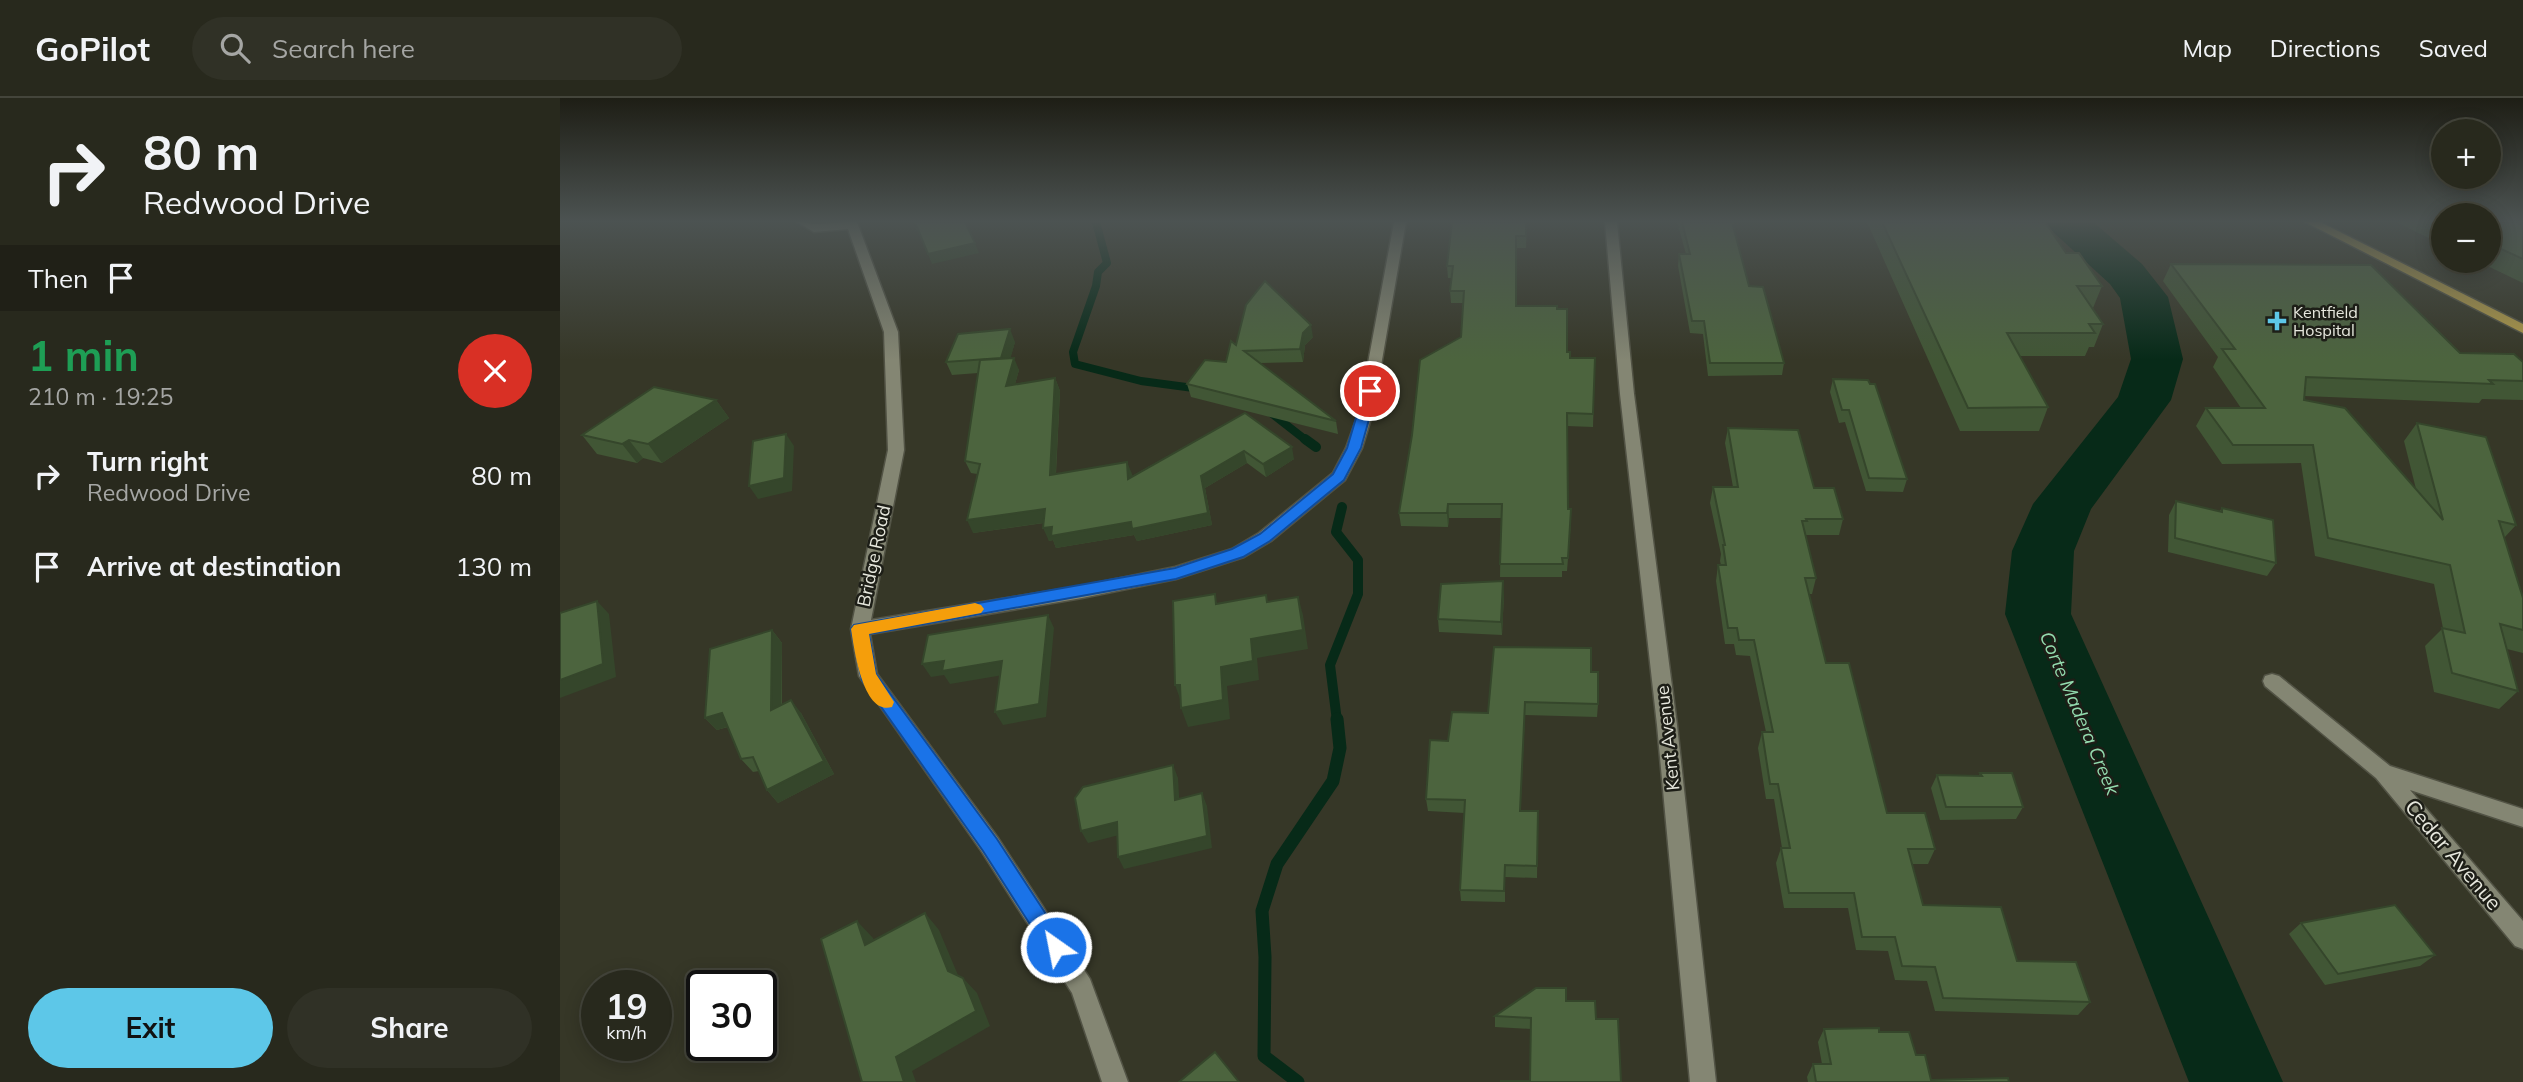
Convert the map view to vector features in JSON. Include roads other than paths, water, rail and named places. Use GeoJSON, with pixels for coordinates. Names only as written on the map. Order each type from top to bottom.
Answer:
{"type":"FeatureCollection","features":[{"type":"Feature","properties":{"kind":"main road"},"geometry":{"type":"LineString","coordinates":[[2402,268],[2523,329]]}},
{"type":"Feature","properties":{"kind":"street","name":"Bridge Road"},"geometry":{"type":"LineString","coordinates":[[870,268],[891,332],[896,450],[860,629],[868,676],[990,845],[1082,987],[1115,1082]]}},
{"type":"Feature","properties":{"kind":"street"},"geometry":{"type":"LineString","coordinates":[[860,629],[1176,573],[1238,553],[1265,537],[1339,477],[1354,448],[1366,412],[1392,268]]}},
{"type":"Feature","properties":{"kind":"street","name":"Kent Avenue"},"geometry":{"type":"LineString","coordinates":[[1615,268],[1627,394],[1667,725],[1703,1082]]}},
{"type":"Feature","properties":{"kind":"street"},"geometry":{"type":"LineString","coordinates":[[2272,681],[2383,772],[2523,818]]}},
{"type":"Feature","properties":{"kind":"street","name":"Cedar Avenue"},"geometry":{"type":"LineString","coordinates":[[2383,772],[2523,938]]}},
{"type":"Feature","properties":{"kind":"waterway"},"geometry":{"type":"LineString","coordinates":[[1102,268],[1098,272],[1096,286],[1073,352],[1075,364],[1141,381],[1201,389]]}},
{"type":"Feature","properties":{"kind":"waterway","name":"Corte Madera Creek"},"geometry":{"type":"LineString","coordinates":[[2119,268],[2144,297],[2157,359],[2144,400],[2063,504],[2043,551],[2038,614],[2236,1082]]}},
{"type":"Feature","properties":{"kind":"waterway"},"geometry":{"type":"LineString","coordinates":[[1271,413],[1307,441]]}},
{"type":"Feature","properties":{"kind":"waterway"},"geometry":{"type":"LineString","coordinates":[[1305,439],[1316,447]]}},
{"type":"Feature","properties":{"kind":"waterway"},"geometry":{"type":"LineString","coordinates":[[1337,721],[1330,665],[1358,594],[1358,560],[1336,532],[1342,507]]}},
{"type":"Feature","properties":{"kind":"waterway"},"geometry":{"type":"LineString","coordinates":[[1298,1082],[1264,1056],[1265,957],[1262,911],[1277,864],[1333,781],[1340,748],[1337,719]]}},
{"type":"Feature","properties":{"kind":"place","name":"Kentfield Hospital"},"geometry":{"type":"Point","coordinates":[2277,321]}}]}
